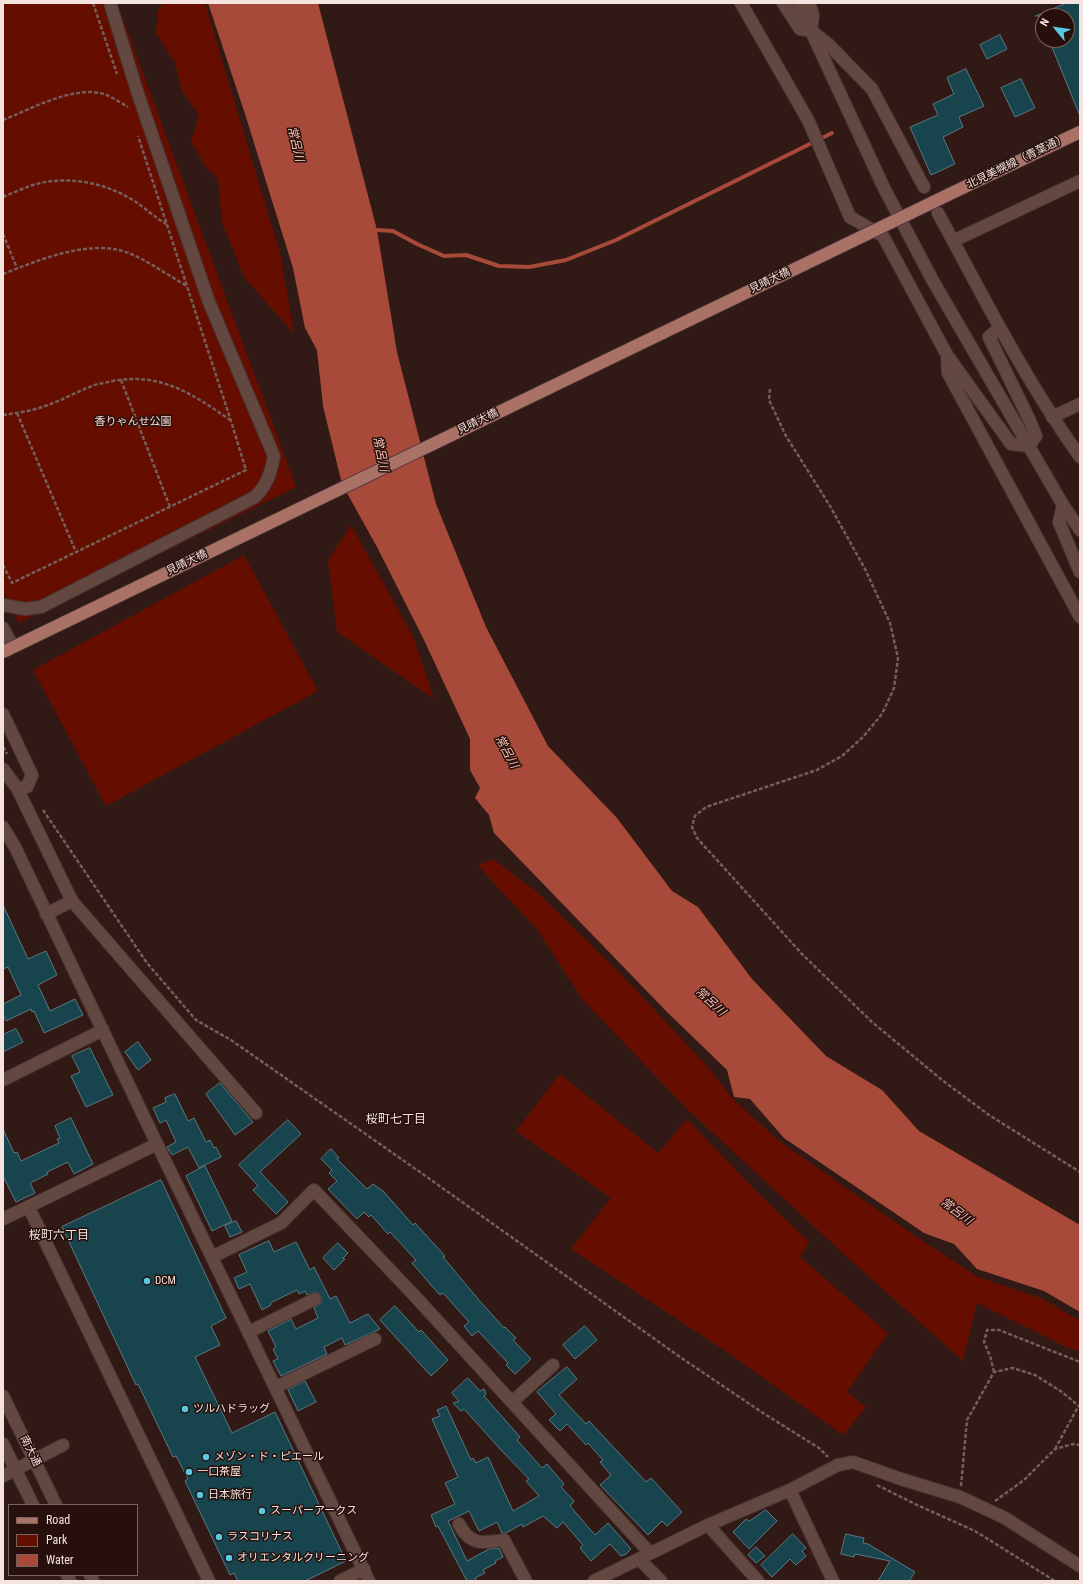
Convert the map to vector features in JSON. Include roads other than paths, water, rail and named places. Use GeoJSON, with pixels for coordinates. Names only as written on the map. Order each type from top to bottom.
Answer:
{"type":"FeatureCollection","features":[{"type":"Feature","properties":{"kind":"main road","name":"北見美幌線（青葉通）"},"geometry":{"type":"LineString","coordinates":[[954,192],[1080,132]]}},
{"type":"Feature","properties":{"kind":"main road","name":"見晴大橋"},"geometry":{"type":"LineString","coordinates":[[3,651],[954,192]]}},
{"type":"Feature","properties":{"kind":"street"},"geometry":{"type":"LineString","coordinates":[[3,605],[25,609],[41,607],[255,498],[264,488],[271,474],[274,456],[209,302],[137,91],[110,3]]}},
{"type":"Feature","properties":{"kind":"street"},"geometry":{"type":"LineString","coordinates":[[741,3],[808,120],[850,217],[883,236],[947,355],[1012,444],[1029,446]]}},
{"type":"Feature","properties":{"kind":"street"},"geometry":{"type":"LineString","coordinates":[[783,3],[800,29],[811,31],[829,45],[872,89],[924,187]]}},
{"type":"Feature","properties":{"kind":"street"},"geometry":{"type":"LineString","coordinates":[[798,3],[884,188],[933,282],[1063,505],[1080,530]]}},
{"type":"Feature","properties":{"kind":"street"},"geometry":{"type":"LineString","coordinates":[[809,3],[813,15],[811,31]]}},
{"type":"Feature","properties":{"kind":"street"},"geometry":{"type":"LineString","coordinates":[[953,241],[1080,181]]}},
{"type":"Feature","properties":{"kind":"street"},"geometry":{"type":"LineString","coordinates":[[938,213],[999,328],[1052,417],[1080,457]]}},
{"type":"Feature","properties":{"kind":"street"},"geometry":{"type":"LineString","coordinates":[[999,328],[989,338],[1036,436],[1029,446]]}},
{"type":"Feature","properties":{"kind":"street"},"geometry":{"type":"LineString","coordinates":[[947,355],[948,373],[1080,617]]}},
{"type":"Feature","properties":{"kind":"street"},"geometry":{"type":"LineString","coordinates":[[1052,417],[1080,404]]}},
{"type":"Feature","properties":{"kind":"street"},"geometry":{"type":"LineString","coordinates":[[1063,505],[1059,522],[1080,572]]}},
{"type":"Feature","properties":{"kind":"street"},"geometry":{"type":"LineString","coordinates":[[3,628],[9,639],[3,651]]}},
{"type":"Feature","properties":{"kind":"street"},"geometry":{"type":"LineString","coordinates":[[3,714],[32,775],[27,788],[17,788]]}},
{"type":"Feature","properties":{"kind":"street"},"geometry":{"type":"LineString","coordinates":[[7,765],[72,901],[256,1113]]}},
{"type":"Feature","properties":{"kind":"street"},"geometry":{"type":"LineString","coordinates":[[3,827],[15,847],[157,1144],[370,1581]]}},
{"type":"Feature","properties":{"kind":"street"},"geometry":{"type":"LineString","coordinates":[[46,914],[72,901]]}},
{"type":"Feature","properties":{"kind":"street"},"geometry":{"type":"LineString","coordinates":[[3,1080],[103,1030]]}},
{"type":"Feature","properties":{"kind":"street"},"geometry":{"type":"LineString","coordinates":[[3,1219],[157,1144]]}},
{"type":"Feature","properties":{"kind":"street"},"geometry":{"type":"LineString","coordinates":[[212,1257],[281,1223],[314,1190],[412,1293],[512,1402],[645,1556],[661,1581]]}},
{"type":"Feature","properties":{"kind":"street"},"geometry":{"type":"LineString","coordinates":[[28,1207],[209,1581]]}},
{"type":"Feature","properties":{"kind":"street"},"geometry":{"type":"LineString","coordinates":[[249,1332],[315,1299]]}},
{"type":"Feature","properties":{"kind":"street"},"geometry":{"type":"LineString","coordinates":[[276,1387],[375,1339]]}},
{"type":"Feature","properties":{"kind":"street"},"geometry":{"type":"LineString","coordinates":[[512,1402],[553,1364]]}},
{"type":"Feature","properties":{"kind":"street","name":"南大通"},"geometry":{"type":"LineString","coordinates":[[3,1396],[56,1504]]}},
{"type":"Feature","properties":{"kind":"street","name":"南大通"},"geometry":{"type":"LineString","coordinates":[[3,1444],[33,1504]]}},
{"type":"Feature","properties":{"kind":"street"},"geometry":{"type":"LineString","coordinates":[[3,1476],[63,1445]]}},
{"type":"Feature","properties":{"kind":"street"},"geometry":{"type":"LineString","coordinates":[[594,1581],[708,1525],[790,1490],[838,1465],[853,1462],[901,1479],[960,1497],[1005,1518],[1080,1566]]}},
{"type":"Feature","properties":{"kind":"street"},"geometry":{"type":"LineString","coordinates":[[790,1490],[833,1581]]}},
{"type":"Feature","properties":{"kind":"street"},"geometry":{"type":"LineString","coordinates":[[459,1524],[464,1534],[481,1543],[504,1540],[526,1581]]}},
{"type":"Feature","properties":{"kind":"street"},"geometry":{"type":"LineString","coordinates":[[708,1525],[758,1581]]}},
{"type":"Feature","properties":{"kind":"street"},"geometry":{"type":"LineString","coordinates":[[340,1581],[364,1569]]}},
{"type":"Feature","properties":{"kind":"water","name":"常呂川"},"geometry":{"type":"Polygon","coordinates":[[[208,3],[318,3],[377,230],[397,352],[436,504],[486,627],[548,746],[617,818],[672,891],[698,907],[752,979],[826,1056],[882,1090],[919,1131],[1080,1225],[1080,1312],[1044,1291],[977,1269],[954,1244],[924,1233],[784,1138],[750,1099],[734,1097],[727,1070],[667,1012],[494,833],[489,815],[475,798],[480,788],[470,770],[470,739],[424,640],[377,547],[342,484],[323,406],[317,350],[305,328],[293,268],[245,114],[208,3]]]}},
{"type":"Feature","properties":{"kind":"waterway"},"geometry":{"type":"LineString","coordinates":[[372,232],[377,230],[393,231],[444,256],[466,255],[499,266],[529,267],[566,260],[616,240],[832,133]]}},
{"type":"Feature","properties":{"kind":"place","name":"DCM"},"geometry":{"type":"Point","coordinates":[147,1281]}},
{"type":"Feature","properties":{"kind":"place","name":"ツルハドラッグ"},"geometry":{"type":"Point","coordinates":[185,1409]}},
{"type":"Feature","properties":{"kind":"place","name":"メゾン・ド・ピエール"},"geometry":{"type":"Point","coordinates":[206,1457]}},
{"type":"Feature","properties":{"kind":"place","name":"一口茶屋"},"geometry":{"type":"Point","coordinates":[189,1472]}},
{"type":"Feature","properties":{"kind":"place","name":"日本旅行"},"geometry":{"type":"Point","coordinates":[200,1495]}},
{"type":"Feature","properties":{"kind":"place","name":"スーパーアークス"},"geometry":{"type":"Point","coordinates":[262,1511]}},
{"type":"Feature","properties":{"kind":"place","name":"ラスコリナス"},"geometry":{"type":"Point","coordinates":[219,1537]}},
{"type":"Feature","properties":{"kind":"place","name":"オリエンタルクリーニング"},"geometry":{"type":"Point","coordinates":[229,1558]}},
{"type":"Feature","properties":{"kind":"district","name":"桜町七丁目"},"geometry":{"type":"Point","coordinates":[396,1120]}},
{"type":"Feature","properties":{"kind":"district","name":"桜町六丁目"},"geometry":{"type":"Point","coordinates":[59,1236]}},
{"type":"Feature","properties":{"kind":"park label","name":"香りゃんせ公園"},"geometry":{"type":"Point","coordinates":[133,422]}}]}
